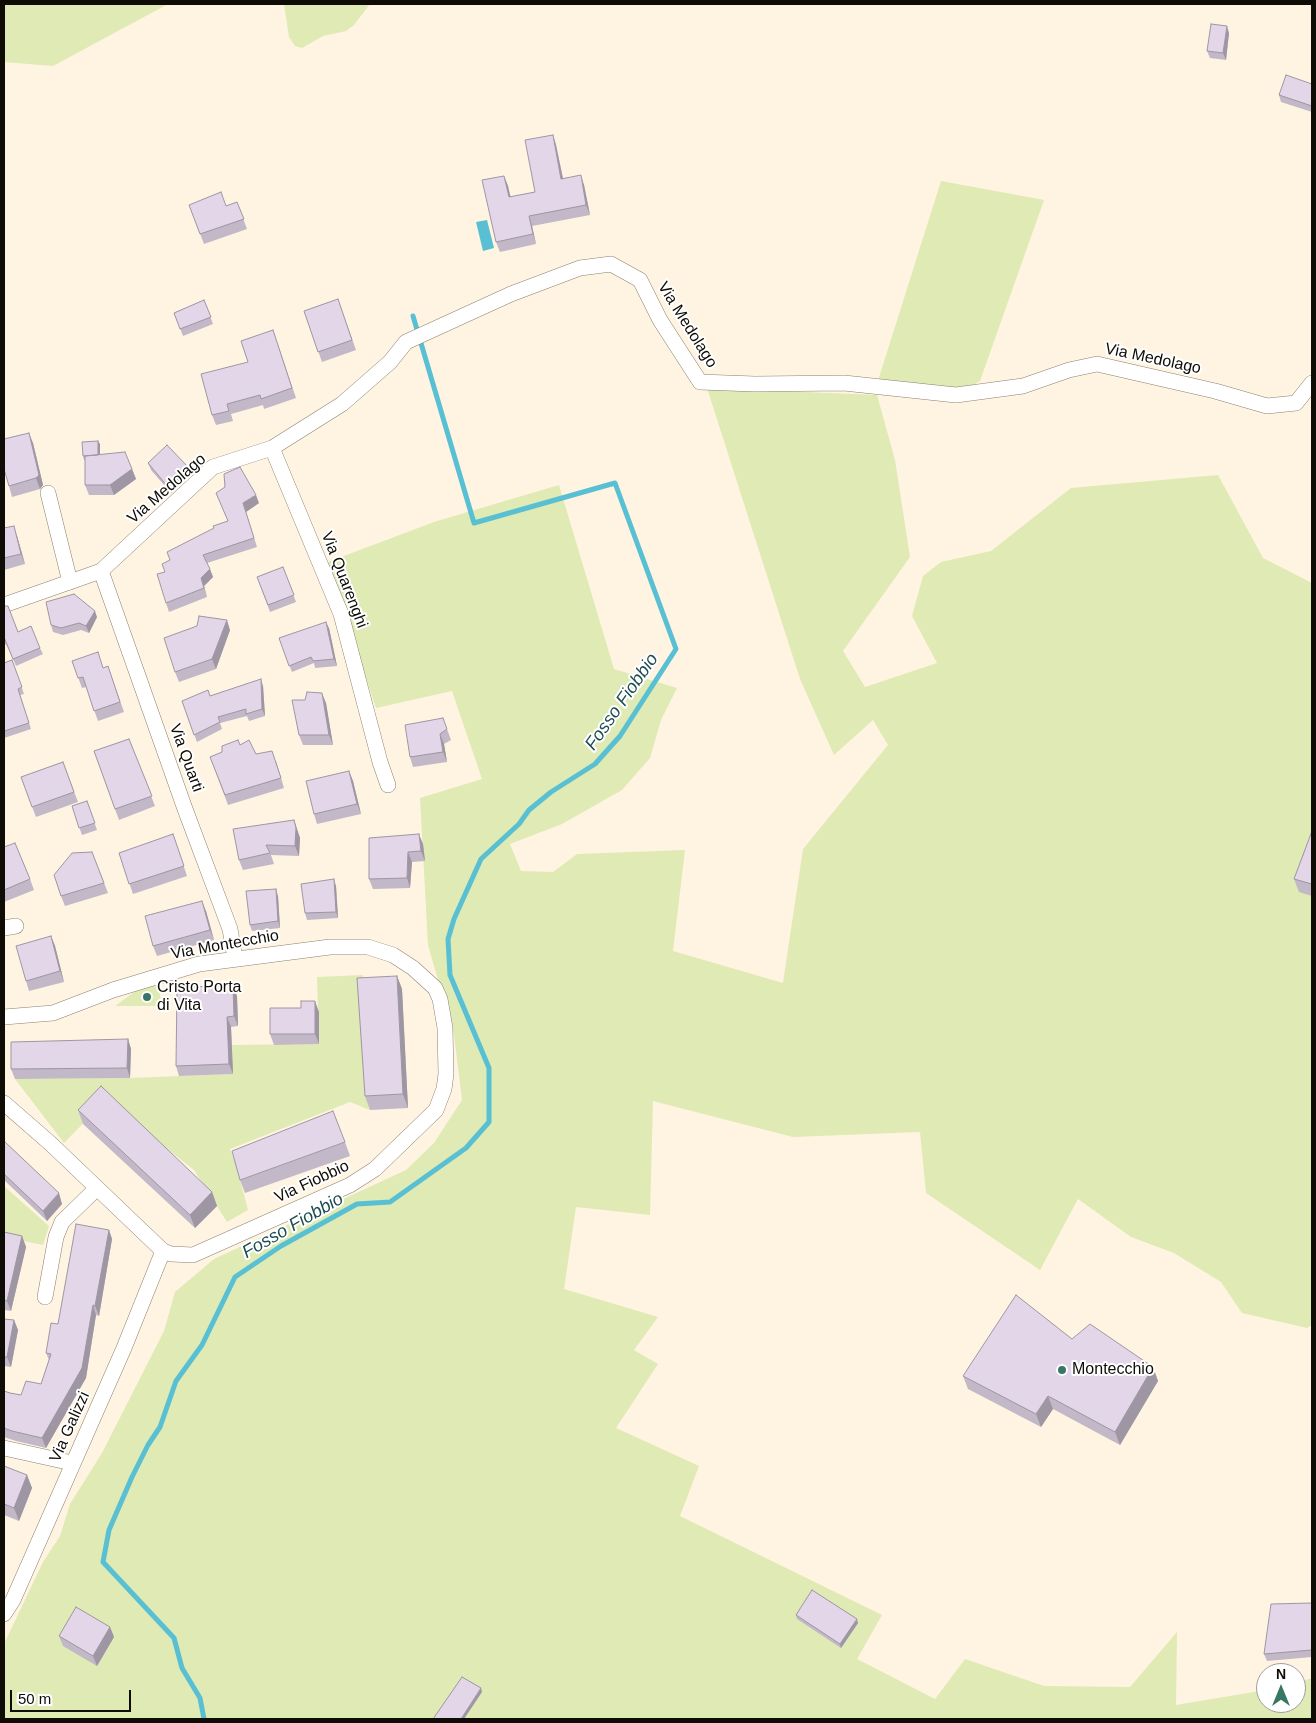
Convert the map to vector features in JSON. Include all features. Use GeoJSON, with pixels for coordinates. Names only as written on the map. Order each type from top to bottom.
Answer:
{"type":"FeatureCollection","features":[{"type":"Feature","properties":{"kind":"street","name":"Via Medolago"},"geometry":{"type":"LineString","coordinates":[[4,605],[101,571],[213,467],[272,448],[342,404],[390,362],[406,342],[511,294],[580,268],[611,264],[640,280],[660,320],[700,382],[755,384],[844,383],[956,396],[1023,386],[1069,370],[1097,364],[1215,391],[1267,406],[1296,403],[1312,383]]}},
{"type":"Feature","properties":{"kind":"street","name":"Via Quarenghi"},"geometry":{"type":"LineString","coordinates":[[272,448],[341,614],[380,762],[388,785]]}},
{"type":"Feature","properties":{"kind":"street"},"geometry":{"type":"LineString","coordinates":[[48,493],[70,582]]}},
{"type":"Feature","properties":{"kind":"street","name":"Via Quarti"},"geometry":{"type":"LineString","coordinates":[[101,571],[185,809],[230,929],[235,958]]}},
{"type":"Feature","properties":{"kind":"street","name":"Via Montecchio"},"geometry":{"type":"LineString","coordinates":[[4,1017],[54,1013],[158,975],[198,964],[330,947],[368,947],[393,955],[413,968],[435,988],[440,999]]}},
{"type":"Feature","properties":{"kind":"street","name":"Via Fiobbio"},"geometry":{"type":"LineString","coordinates":[[163,1251],[171,1254],[192,1255],[350,1185],[375,1169],[436,1110],[444,1088],[445,1028],[440,999]]}},
{"type":"Feature","properties":{"kind":"street"},"geometry":{"type":"LineString","coordinates":[[4,1103],[51,1144],[163,1251]]}},
{"type":"Feature","properties":{"kind":"street"},"geometry":{"type":"LineString","coordinates":[[45,1297],[56,1237],[62,1222],[96,1189]]}},
{"type":"Feature","properties":{"kind":"street","name":"Via Galizzi"},"geometry":{"type":"LineString","coordinates":[[4,1614],[13,1600],[124,1348],[163,1251]]}},
{"type":"Feature","properties":{"kind":"street"},"geometry":{"type":"LineString","coordinates":[[4,1448],[72,1464]]}},
{"type":"Feature","properties":{"kind":"green space"},"geometry":{"type":"Polygon","coordinates":[[[4,4],[168,4],[53,66],[4,62],[4,4]]]}},
{"type":"Feature","properties":{"kind":"green space"},"geometry":{"type":"Polygon","coordinates":[[[284,4],[370,4],[354,25],[346,31],[323,36],[302,48],[295,46],[289,37],[284,4]]]}},
{"type":"Feature","properties":{"kind":"green space"},"geometry":{"type":"Polygon","coordinates":[[[941,181],[1044,200],[980,381],[956,395],[876,387],[941,181]]]}},
{"type":"Feature","properties":{"kind":"green space"},"geometry":{"type":"Polygon","coordinates":[[[707,388],[877,395],[895,460],[910,557],[843,651],[865,687],[937,663],[912,616],[923,576],[941,562],[991,551],[1071,488],[1218,475],[1263,558],[1312,583],[1312,1325],[1307,1328],[1242,1313],[1221,1282],[1174,1253],[1131,1237],[1078,1199],[1040,1270],[926,1193],[920,1132],[793,1137],[653,1101],[650,1215],[576,1207],[564,1289],[658,1317],[634,1350],[658,1364],[616,1428],[699,1466],[680,1516],[882,1615],[857,1659],[935,1699],[965,1659],[1044,1686],[1130,1687],[1177,1632],[1176,1705],[1256,1692],[1256,1713],[1306,1713],[1306,1680],[1312,1678],[1312,1719],[4,1719],[4,1644],[43,1562],[60,1536],[70,1504],[102,1453],[164,1331],[175,1292],[214,1259],[406,1170],[434,1143],[462,1100],[454,1035],[428,945],[420,798],[482,779],[452,691],[376,708],[328,562],[434,522],[559,485],[614,669],[677,688],[661,720],[650,758],[622,790],[562,824],[510,844],[521,871],[553,872],[577,854],[685,850],[673,951],[783,983],[803,849],[888,745],[873,720],[834,755],[800,679],[707,388]]]}},
{"type":"Feature","properties":{"kind":"green space"},"geometry":{"type":"Polygon","coordinates":[[[158,975],[161,1006],[115,1006],[158,975]]]}},
{"type":"Feature","properties":{"kind":"green space"},"geometry":{"type":"Polygon","coordinates":[[[363,975],[362,991],[370,1110],[350,1102],[230,1149],[236,1164],[248,1210],[227,1222],[194,1170],[106,1100],[64,1143],[15,1079],[130,1078],[232,1074],[231,1045],[319,1044],[317,977],[363,975]]]}},
{"type":"Feature","properties":{"kind":"green space"},"geometry":{"type":"Polygon","coordinates":[[[4,1186],[49,1226],[43,1245],[4,1237],[4,1186]]]}},
{"type":"Feature","properties":{"kind":"water"},"geometry":{"type":"Polygon","coordinates":[[[487,220],[494,248],[483,251],[476,222],[487,220]]]}},
{"type":"Feature","properties":{"kind":"building"},"geometry":{"type":"Polygon","coordinates":[[[1211,24],[1227,26],[1223,53],[1207,51],[1211,24]]]}},
{"type":"Feature","properties":{"kind":"building"},"geometry":{"type":"Polygon","coordinates":[[[1286,75],[1312,84],[1312,106],[1279,95],[1286,75]]]}},
{"type":"Feature","properties":{"kind":"building"},"geometry":{"type":"Polygon","coordinates":[[[553,135],[561,179],[581,175],[586,205],[529,216],[533,234],[496,242],[482,180],[504,176],[509,197],[535,192],[525,140],[553,135]]]}},
{"type":"Feature","properties":{"kind":"building"},"geometry":{"type":"Polygon","coordinates":[[[221,192],[226,206],[237,202],[244,219],[200,234],[189,205],[221,192]]]}},
{"type":"Feature","properties":{"kind":"building"},"geometry":{"type":"Polygon","coordinates":[[[338,299],[352,340],[318,352],[304,311],[338,299]]]}},
{"type":"Feature","properties":{"kind":"building"},"geometry":{"type":"Polygon","coordinates":[[[204,300],[211,317],[180,329],[174,313],[204,300]]]}},
{"type":"Feature","properties":{"kind":"building"},"geometry":{"type":"Polygon","coordinates":[[[273,330],[292,388],[261,399],[260,395],[227,404],[229,411],[212,415],[201,374],[248,362],[241,341],[273,330]]]}},
{"type":"Feature","properties":{"kind":"building"},"geometry":{"type":"Polygon","coordinates":[[[29,433],[39,475],[36,478],[9,486],[4,469],[4,439],[29,433]]]}},
{"type":"Feature","properties":{"kind":"building"},"geometry":{"type":"Polygon","coordinates":[[[98,441],[98,455],[83,456],[82,442],[98,441]]]}},
{"type":"Feature","properties":{"kind":"building"},"geometry":{"type":"Polygon","coordinates":[[[167,445],[189,468],[168,487],[148,463],[167,445]]]}},
{"type":"Feature","properties":{"kind":"building"},"geometry":{"type":"Polygon","coordinates":[[[125,452],[132,469],[110,485],[85,485],[85,456],[125,452]]]}},
{"type":"Feature","properties":{"kind":"building"},"geometry":{"type":"Polygon","coordinates":[[[240,467],[256,495],[243,503],[254,538],[203,555],[210,569],[201,578],[204,588],[166,603],[157,574],[165,572],[162,564],[170,560],[167,552],[214,528],[213,526],[228,521],[216,493],[225,487],[224,474],[240,467]]]}},
{"type":"Feature","properties":{"kind":"building"},"geometry":{"type":"Polygon","coordinates":[[[14,526],[21,554],[4,558],[4,528],[14,526]]]}},
{"type":"Feature","properties":{"kind":"building"},"geometry":{"type":"Polygon","coordinates":[[[283,567],[294,595],[268,605],[257,577],[283,567]]]}},
{"type":"Feature","properties":{"kind":"building"},"geometry":{"type":"Polygon","coordinates":[[[74,594],[95,611],[86,626],[79,623],[61,628],[51,625],[46,602],[74,594]]]}},
{"type":"Feature","properties":{"kind":"building"},"geometry":{"type":"Polygon","coordinates":[[[4,606],[8,606],[18,632],[31,626],[40,648],[13,659],[4,637],[4,606]]]}},
{"type":"Feature","properties":{"kind":"building"},"geometry":{"type":"Polygon","coordinates":[[[199,616],[227,620],[212,659],[175,672],[164,638],[197,626],[199,616]]]}},
{"type":"Feature","properties":{"kind":"building"},"geometry":{"type":"Polygon","coordinates":[[[326,622],[334,659],[313,661],[311,657],[289,666],[279,638],[326,622]]]}},
{"type":"Feature","properties":{"kind":"building"},"geometry":{"type":"Polygon","coordinates":[[[98,652],[103,668],[108,666],[120,702],[94,711],[83,677],[78,678],[72,661],[98,652]]]}},
{"type":"Feature","properties":{"kind":"building"},"geometry":{"type":"Polygon","coordinates":[[[12,660],[22,687],[18,689],[29,723],[4,731],[4,663],[12,660]]]}},
{"type":"Feature","properties":{"kind":"building"},"geometry":{"type":"Polygon","coordinates":[[[261,679],[262,709],[246,714],[246,709],[218,717],[220,722],[194,735],[182,701],[208,690],[210,696],[261,679]]]}},
{"type":"Feature","properties":{"kind":"building"},"geometry":{"type":"Polygon","coordinates":[[[307,692],[322,693],[329,735],[299,735],[292,700],[305,700],[307,692]]]}},
{"type":"Feature","properties":{"kind":"building"},"geometry":{"type":"Polygon","coordinates":[[[443,718],[447,729],[440,734],[443,752],[410,757],[405,725],[443,718]]]}},
{"type":"Feature","properties":{"kind":"building"},"geometry":{"type":"Polygon","coordinates":[[[129,739],[152,796],[115,809],[94,751],[129,739]]]}},
{"type":"Feature","properties":{"kind":"building"},"geometry":{"type":"Polygon","coordinates":[[[238,740],[240,745],[249,740],[256,754],[272,751],[281,778],[225,795],[210,757],[222,752],[222,746],[238,740]]]}},
{"type":"Feature","properties":{"kind":"building"},"geometry":{"type":"Polygon","coordinates":[[[63,762],[74,792],[32,807],[21,777],[63,762]]]}},
{"type":"Feature","properties":{"kind":"building"},"geometry":{"type":"Polygon","coordinates":[[[349,771],[357,804],[314,814],[306,781],[349,771]]]}},
{"type":"Feature","properties":{"kind":"building"},"geometry":{"type":"Polygon","coordinates":[[[87,801],[95,823],[79,828],[72,806],[87,801]]]}},
{"type":"Feature","properties":{"kind":"building"},"geometry":{"type":"Polygon","coordinates":[[[294,820],[296,828],[295,846],[266,845],[270,853],[239,860],[233,829],[294,820]]]}},
{"type":"Feature","properties":{"kind":"building"},"geometry":{"type":"Polygon","coordinates":[[[1312,831],[1312,884],[1294,879],[1312,831]]]}},
{"type":"Feature","properties":{"kind":"building"},"geometry":{"type":"Polygon","coordinates":[[[173,834],[184,866],[129,884],[119,853],[173,834]]]}},
{"type":"Feature","properties":{"kind":"building"},"geometry":{"type":"Polygon","coordinates":[[[419,834],[421,851],[408,852],[407,878],[369,879],[369,838],[419,834]]]}},
{"type":"Feature","properties":{"kind":"building"},"geometry":{"type":"Polygon","coordinates":[[[15,843],[30,879],[4,890],[4,847],[15,843]]]}},
{"type":"Feature","properties":{"kind":"building"},"geometry":{"type":"Polygon","coordinates":[[[92,852],[104,883],[61,896],[54,875],[72,853],[92,852]]]}},
{"type":"Feature","properties":{"kind":"building"},"geometry":{"type":"Polygon","coordinates":[[[334,879],[336,912],[305,913],[301,884],[334,879]]]}},
{"type":"Feature","properties":{"kind":"building"},"geometry":{"type":"Polygon","coordinates":[[[276,889],[278,921],[250,925],[246,891],[276,889]]]}},
{"type":"Feature","properties":{"kind":"building"},"geometry":{"type":"Polygon","coordinates":[[[202,901],[210,930],[153,946],[145,916],[202,901]]]}},
{"type":"Feature","properties":{"kind":"building"},"geometry":{"type":"Polygon","coordinates":[[[51,936],[60,971],[26,981],[16,946],[51,936]]]}},
{"type":"Feature","properties":{"kind":"building"},"geometry":{"type":"Polygon","coordinates":[[[397,976],[403,1094],[365,1096],[357,978],[397,976]]]}},
{"type":"Feature","properties":{"kind":"building"},"geometry":{"type":"Polygon","coordinates":[[[233,986],[234,1016],[227,1017],[229,1064],[176,1066],[177,987],[233,986]]]}},
{"type":"Feature","properties":{"kind":"building"},"geometry":{"type":"Polygon","coordinates":[[[301,1001],[315,1001],[315,1034],[270,1034],[270,1008],[301,1008],[301,1001]]]}},
{"type":"Feature","properties":{"kind":"building"},"geometry":{"type":"Polygon","coordinates":[[[128,1039],[127,1068],[11,1069],[11,1042],[128,1039]]]}},
{"type":"Feature","properties":{"kind":"building"},"geometry":{"type":"Polygon","coordinates":[[[101,1086],[212,1192],[190,1215],[78,1110],[101,1086]]]}},
{"type":"Feature","properties":{"kind":"building"},"geometry":{"type":"Polygon","coordinates":[[[333,1111],[345,1142],[240,1180],[232,1151],[333,1111]]]}},
{"type":"Feature","properties":{"kind":"building"},"geometry":{"type":"Polygon","coordinates":[[[4,1141],[59,1193],[43,1211],[4,1174],[4,1141]]]}},
{"type":"Feature","properties":{"kind":"building"},"geometry":{"type":"Polygon","coordinates":[[[76,1224],[109,1230],[82,1368],[42,1438],[4,1428],[4,1391],[21,1395],[26,1381],[41,1384],[51,1354],[46,1353],[51,1323],[58,1324],[76,1224]]]}},
{"type":"Feature","properties":{"kind":"building"},"geometry":{"type":"Polygon","coordinates":[[[4,1232],[22,1236],[7,1301],[4,1300],[4,1232]]]}},
{"type":"Feature","properties":{"kind":"building","name":"Montecchio"},"geometry":{"type":"Polygon","coordinates":[[[1016,1295],[1072,1339],[1090,1324],[1153,1367],[1115,1432],[1048,1396],[1036,1414],[963,1376],[1016,1295]]]}},
{"type":"Feature","properties":{"kind":"building"},"geometry":{"type":"Polygon","coordinates":[[[4,1319],[14,1320],[7,1357],[4,1357],[4,1319]]]}},
{"type":"Feature","properties":{"kind":"building"},"geometry":{"type":"Polygon","coordinates":[[[4,1466],[27,1475],[14,1508],[4,1504],[4,1466]]]}},
{"type":"Feature","properties":{"kind":"building"},"geometry":{"type":"Polygon","coordinates":[[[812,1590],[857,1619],[840,1644],[796,1615],[812,1590]]]}},
{"type":"Feature","properties":{"kind":"building"},"geometry":{"type":"Polygon","coordinates":[[[1312,1603],[1312,1650],[1264,1654],[1271,1604],[1312,1603]]]}},
{"type":"Feature","properties":{"kind":"building"},"geometry":{"type":"Polygon","coordinates":[[[76,1607],[110,1627],[93,1656],[59,1636],[76,1607]]]}},
{"type":"Feature","properties":{"kind":"building"},"geometry":{"type":"Polygon","coordinates":[[[462,1677],[481,1688],[461,1719],[433,1719],[462,1677]]]}},
{"type":"Feature","properties":{"kind":"waterway","name":"Fosso Fiobbio"},"geometry":{"type":"LineString","coordinates":[[204,1719],[200,1698],[182,1668],[174,1638],[103,1562],[109,1530],[132,1477],[148,1445],[160,1427],[176,1381],[202,1345],[235,1277],[281,1246],[357,1204],[390,1202],[466,1148],[489,1122],[489,1068],[450,975],[448,939],[454,919],[481,859],[519,824],[529,810],[551,792],[595,764],[620,736],[676,649],[615,483],[474,523],[413,316]]}},
{"type":"Feature","properties":{"kind":"place","name":"Cristo Porta di Vita"},"geometry":{"type":"Point","coordinates":[147,997]}},
{"type":"Feature","properties":{"kind":"place","name":"Montecchio"},"geometry":{"type":"Point","coordinates":[1062,1370]}}]}
